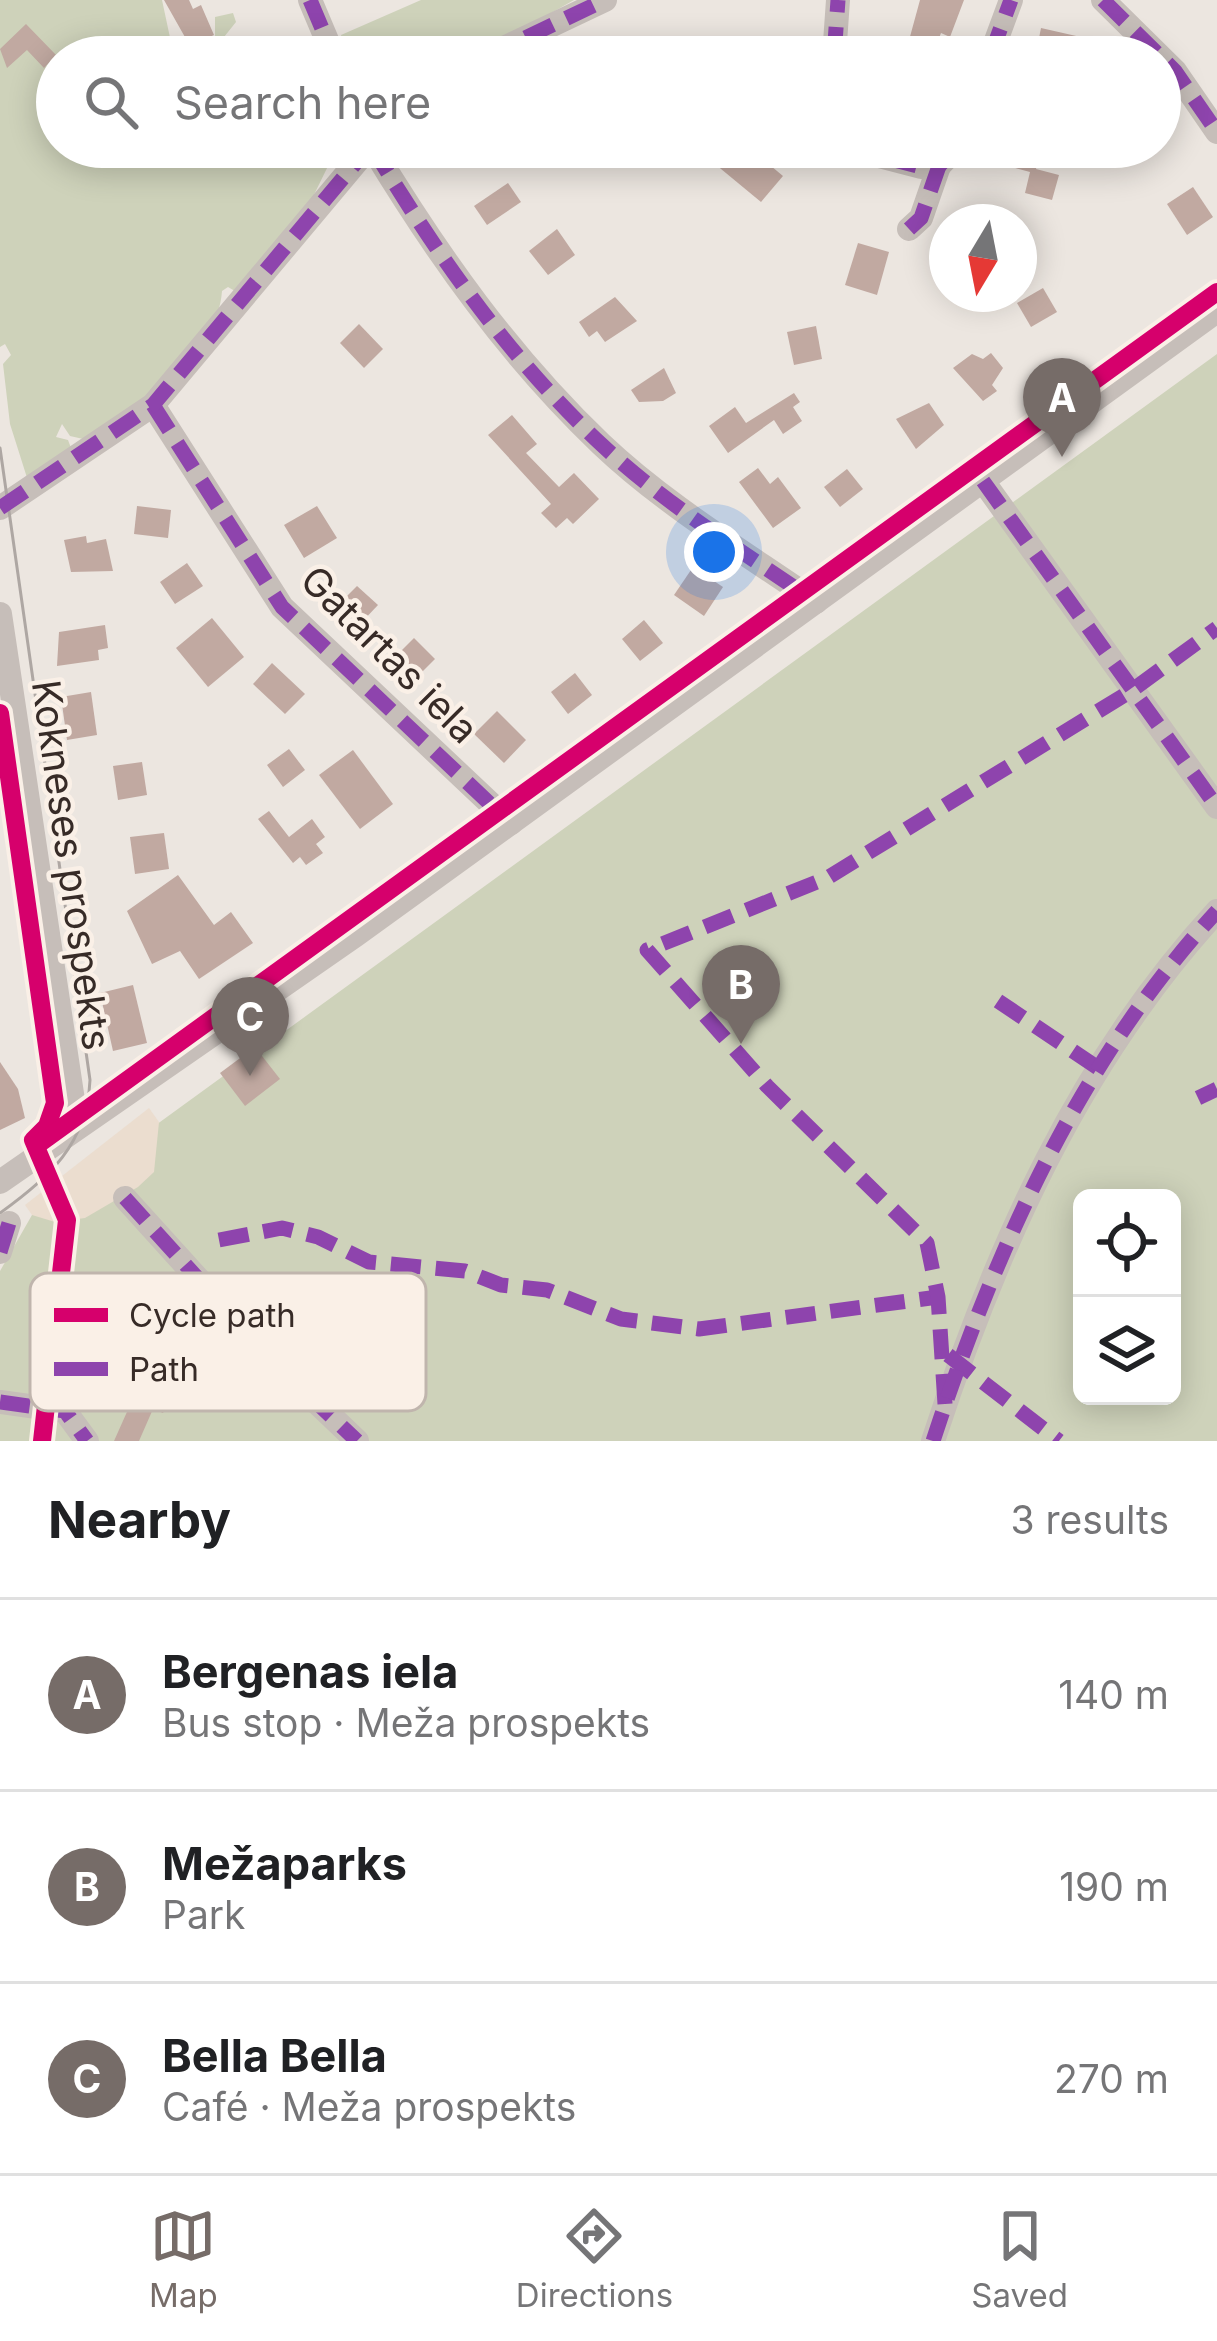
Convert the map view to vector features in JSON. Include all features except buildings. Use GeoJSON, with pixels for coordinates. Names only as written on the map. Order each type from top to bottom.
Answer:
{"type":"FeatureCollection","features":[{"type":"Feature","properties":{"kind":"street"},"geometry":{"type":"LineString","coordinates":[[310,0],[325,36]]}},
{"type":"Feature","properties":{"kind":"street"},"geometry":{"type":"LineString","coordinates":[[529,36],[605,0]]}},
{"type":"Feature","properties":{"kind":"street"},"geometry":{"type":"LineString","coordinates":[[835,36],[838,0]]}},
{"type":"Feature","properties":{"kind":"street"},"geometry":{"type":"LineString","coordinates":[[998,36],[1011,0]]}},
{"type":"Feature","properties":{"kind":"street"},"geometry":{"type":"LineString","coordinates":[[1103,0],[1140,36]]}},
{"type":"Feature","properties":{"kind":"street"},"geometry":{"type":"LineString","coordinates":[[1181,80],[1217,132]]}},
{"type":"Feature","properties":{"kind":"street"},"geometry":{"type":"LineString","coordinates":[[0,508],[153,405],[352,168]]}},
{"type":"Feature","properties":{"kind":"street"},"geometry":{"type":"LineString","coordinates":[[383,168],[439,258],[498,335],[602,446],[816,602]]}},
{"type":"Feature","properties":{"kind":"street"},"geometry":{"type":"LineString","coordinates":[[909,229],[928,204],[943,168]]}},
{"type":"Feature","properties":{"kind":"street"},"geometry":{"type":"LineString","coordinates":[[0,1182],[511,823],[1217,310]]}},
{"type":"Feature","properties":{"kind":"street","name":"Gatartas iela"},"geometry":{"type":"LineString","coordinates":[[153,405],[282,607],[511,823]]}},
{"type":"Feature","properties":{"kind":"street"},"geometry":{"type":"LineString","coordinates":[[982,481],[1217,807]]}},
{"type":"Feature","properties":{"kind":"street","name":"Kokneses prospekts"},"geometry":{"type":"LineString","coordinates":[[0,614],[77,1126]]}},
{"type":"Feature","properties":{"kind":"street"},"geometry":{"type":"LineString","coordinates":[[933,1441],[1021,1210],[1084,1089],[1164,968],[1217,911]]}},
{"type":"Feature","properties":{"kind":"street"},"geometry":{"type":"LineString","coordinates":[[125,1198],[193,1273]]}},
{"type":"Feature","properties":{"kind":"street"},"geometry":{"type":"LineString","coordinates":[[62,1273],[68,1220]]}},
{"type":"Feature","properties":{"kind":"street"},"geometry":{"type":"LineString","coordinates":[[0,1252],[9,1223]]}},
{"type":"Feature","properties":{"kind":"street"},"geometry":{"type":"LineString","coordinates":[[0,1402],[30,1406]]}},
{"type":"Feature","properties":{"kind":"street"},"geometry":{"type":"LineString","coordinates":[[42,1441],[45,1411]]}},
{"type":"Feature","properties":{"kind":"street"},"geometry":{"type":"LineString","coordinates":[[64,1411],[87,1441]]}},
{"type":"Feature","properties":{"kind":"street"},"geometry":{"type":"LineString","coordinates":[[326,1411],[357,1441]]}},
{"type":"Feature","properties":{"kind":"green space"},"geometry":{"type":"Polygon","coordinates":[[[0,0],[162,0],[170,36],[36,36],[36,168],[327,168],[307,209],[240,294],[228,287],[222,291],[217,314],[191,356],[92,441],[70,436],[62,424],[56,437],[68,440],[71,448],[29,484],[10,424],[3,364],[11,355],[5,344],[0,347],[0,0]]]}},
{"type":"Feature","properties":{"kind":"green space"},"geometry":{"type":"Polygon","coordinates":[[[421,0],[574,0],[511,36],[341,35],[421,0]]]}},
{"type":"Feature","properties":{"kind":"green space"},"geometry":{"type":"Polygon","coordinates":[[[233,13],[236,22],[225,36],[215,36],[215,17],[233,13]]]}},
{"type":"Feature","properties":{"kind":"green space"},"geometry":{"type":"Polygon","coordinates":[[[1217,354],[1217,1441],[0,1441],[0,1271],[32,1215],[1217,354]]]}},
{"type":"Feature","properties":{"kind":"shaded area"},"geometry":{"type":"Polygon","coordinates":[[[149,1108],[159,1122],[154,1172],[138,1187],[85,1218],[55,1222],[32,1215],[25,1205],[149,1108]]]}},
{"type":"Feature","properties":{"kind":"tram line"},"geometry":{"type":"LineString","coordinates":[[0,448],[90,1080],[82,1123],[73,1141],[49,1172],[0,1213]]}},
{"type":"Feature","properties":{"kind":"marked path"},"geometry":{"type":"LineString","coordinates":[[310,0],[325,36]]}},
{"type":"Feature","properties":{"kind":"marked path"},"geometry":{"type":"LineString","coordinates":[[529,36],[605,0]]}},
{"type":"Feature","properties":{"kind":"marked path"},"geometry":{"type":"LineString","coordinates":[[835,36],[838,0]]}},
{"type":"Feature","properties":{"kind":"marked path"},"geometry":{"type":"LineString","coordinates":[[998,36],[1011,0]]}},
{"type":"Feature","properties":{"kind":"marked path"},"geometry":{"type":"LineString","coordinates":[[1103,0],[1140,36]]}},
{"type":"Feature","properties":{"kind":"marked path"},"geometry":{"type":"LineString","coordinates":[[1181,80],[1217,132]]}},
{"type":"Feature","properties":{"kind":"marked path"},"geometry":{"type":"LineString","coordinates":[[0,508],[153,405],[351,168]]}},
{"type":"Feature","properties":{"kind":"marked path"},"geometry":{"type":"LineString","coordinates":[[385,168],[476,304],[568,411],[651,487],[810,598]]}},
{"type":"Feature","properties":{"kind":"marked path"},"geometry":{"type":"LineString","coordinates":[[909,229],[921,218],[938,168]]}},
{"type":"Feature","properties":{"kind":"marked path"},"geometry":{"type":"LineString","coordinates":[[153,405],[282,607],[506,819]]}},
{"type":"Feature","properties":{"kind":"marked path"},"geometry":{"type":"LineString","coordinates":[[983,481],[1217,807]]}},
{"type":"Feature","properties":{"kind":"marked path"},"geometry":{"type":"LineString","coordinates":[[945,1404],[938,1297],[927,1243],[767,1086],[647,950],[827,878],[1131,691],[1217,628]]}},
{"type":"Feature","properties":{"kind":"marked path"},"geometry":{"type":"LineString","coordinates":[[933,1441],[985,1298],[1047,1160],[1123,1030],[1217,911]]}},
{"type":"Feature","properties":{"kind":"marked path"},"geometry":{"type":"LineString","coordinates":[[998,1001],[1098,1068]]}},
{"type":"Feature","properties":{"kind":"marked path"},"geometry":{"type":"LineString","coordinates":[[1198,1098],[1217,1089]]}},
{"type":"Feature","properties":{"kind":"marked path"},"geometry":{"type":"LineString","coordinates":[[125,1198],[193,1273]]}},
{"type":"Feature","properties":{"kind":"marked path"},"geometry":{"type":"LineString","coordinates":[[0,1252],[9,1223]]}},
{"type":"Feature","properties":{"kind":"marked path"},"geometry":{"type":"LineString","coordinates":[[219,1240],[282,1228],[318,1237],[369,1262],[465,1271],[501,1285],[547,1290],[621,1319],[699,1329],[938,1297]]}},
{"type":"Feature","properties":{"kind":"marked path"},"geometry":{"type":"LineString","coordinates":[[948,1355],[1059,1441]]}},
{"type":"Feature","properties":{"kind":"marked path"},"geometry":{"type":"LineString","coordinates":[[0,1402],[30,1406]]}},
{"type":"Feature","properties":{"kind":"marked path"},"geometry":{"type":"LineString","coordinates":[[65,1411],[87,1441]]}},
{"type":"Feature","properties":{"kind":"marked path"},"geometry":{"type":"LineString","coordinates":[[326,1411],[357,1441]]}},
{"type":"Feature","properties":{"kind":"cycle path"},"geometry":{"type":"LineString","coordinates":[[36,1146],[1217,292]]}},
{"type":"Feature","properties":{"kind":"cycle path"},"geometry":{"type":"LineString","coordinates":[[0,713],[55,1103],[47,1126],[33,1140],[67,1220],[61,1273]]}},
{"type":"Feature","properties":{"kind":"cycle path"},"geometry":{"type":"LineString","coordinates":[[42,1441],[45,1411]]}},
{"type":"Feature","properties":{"kind":"place","name":"Bergenas iela"},"geometry":{"type":"Point","coordinates":[1062,457]}},
{"type":"Feature","properties":{"kind":"place","name":"Mežaparks"},"geometry":{"type":"Point","coordinates":[741,1044]}},
{"type":"Feature","properties":{"kind":"place","name":"Bella Bella"},"geometry":{"type":"Point","coordinates":[250,1076]}}]}
